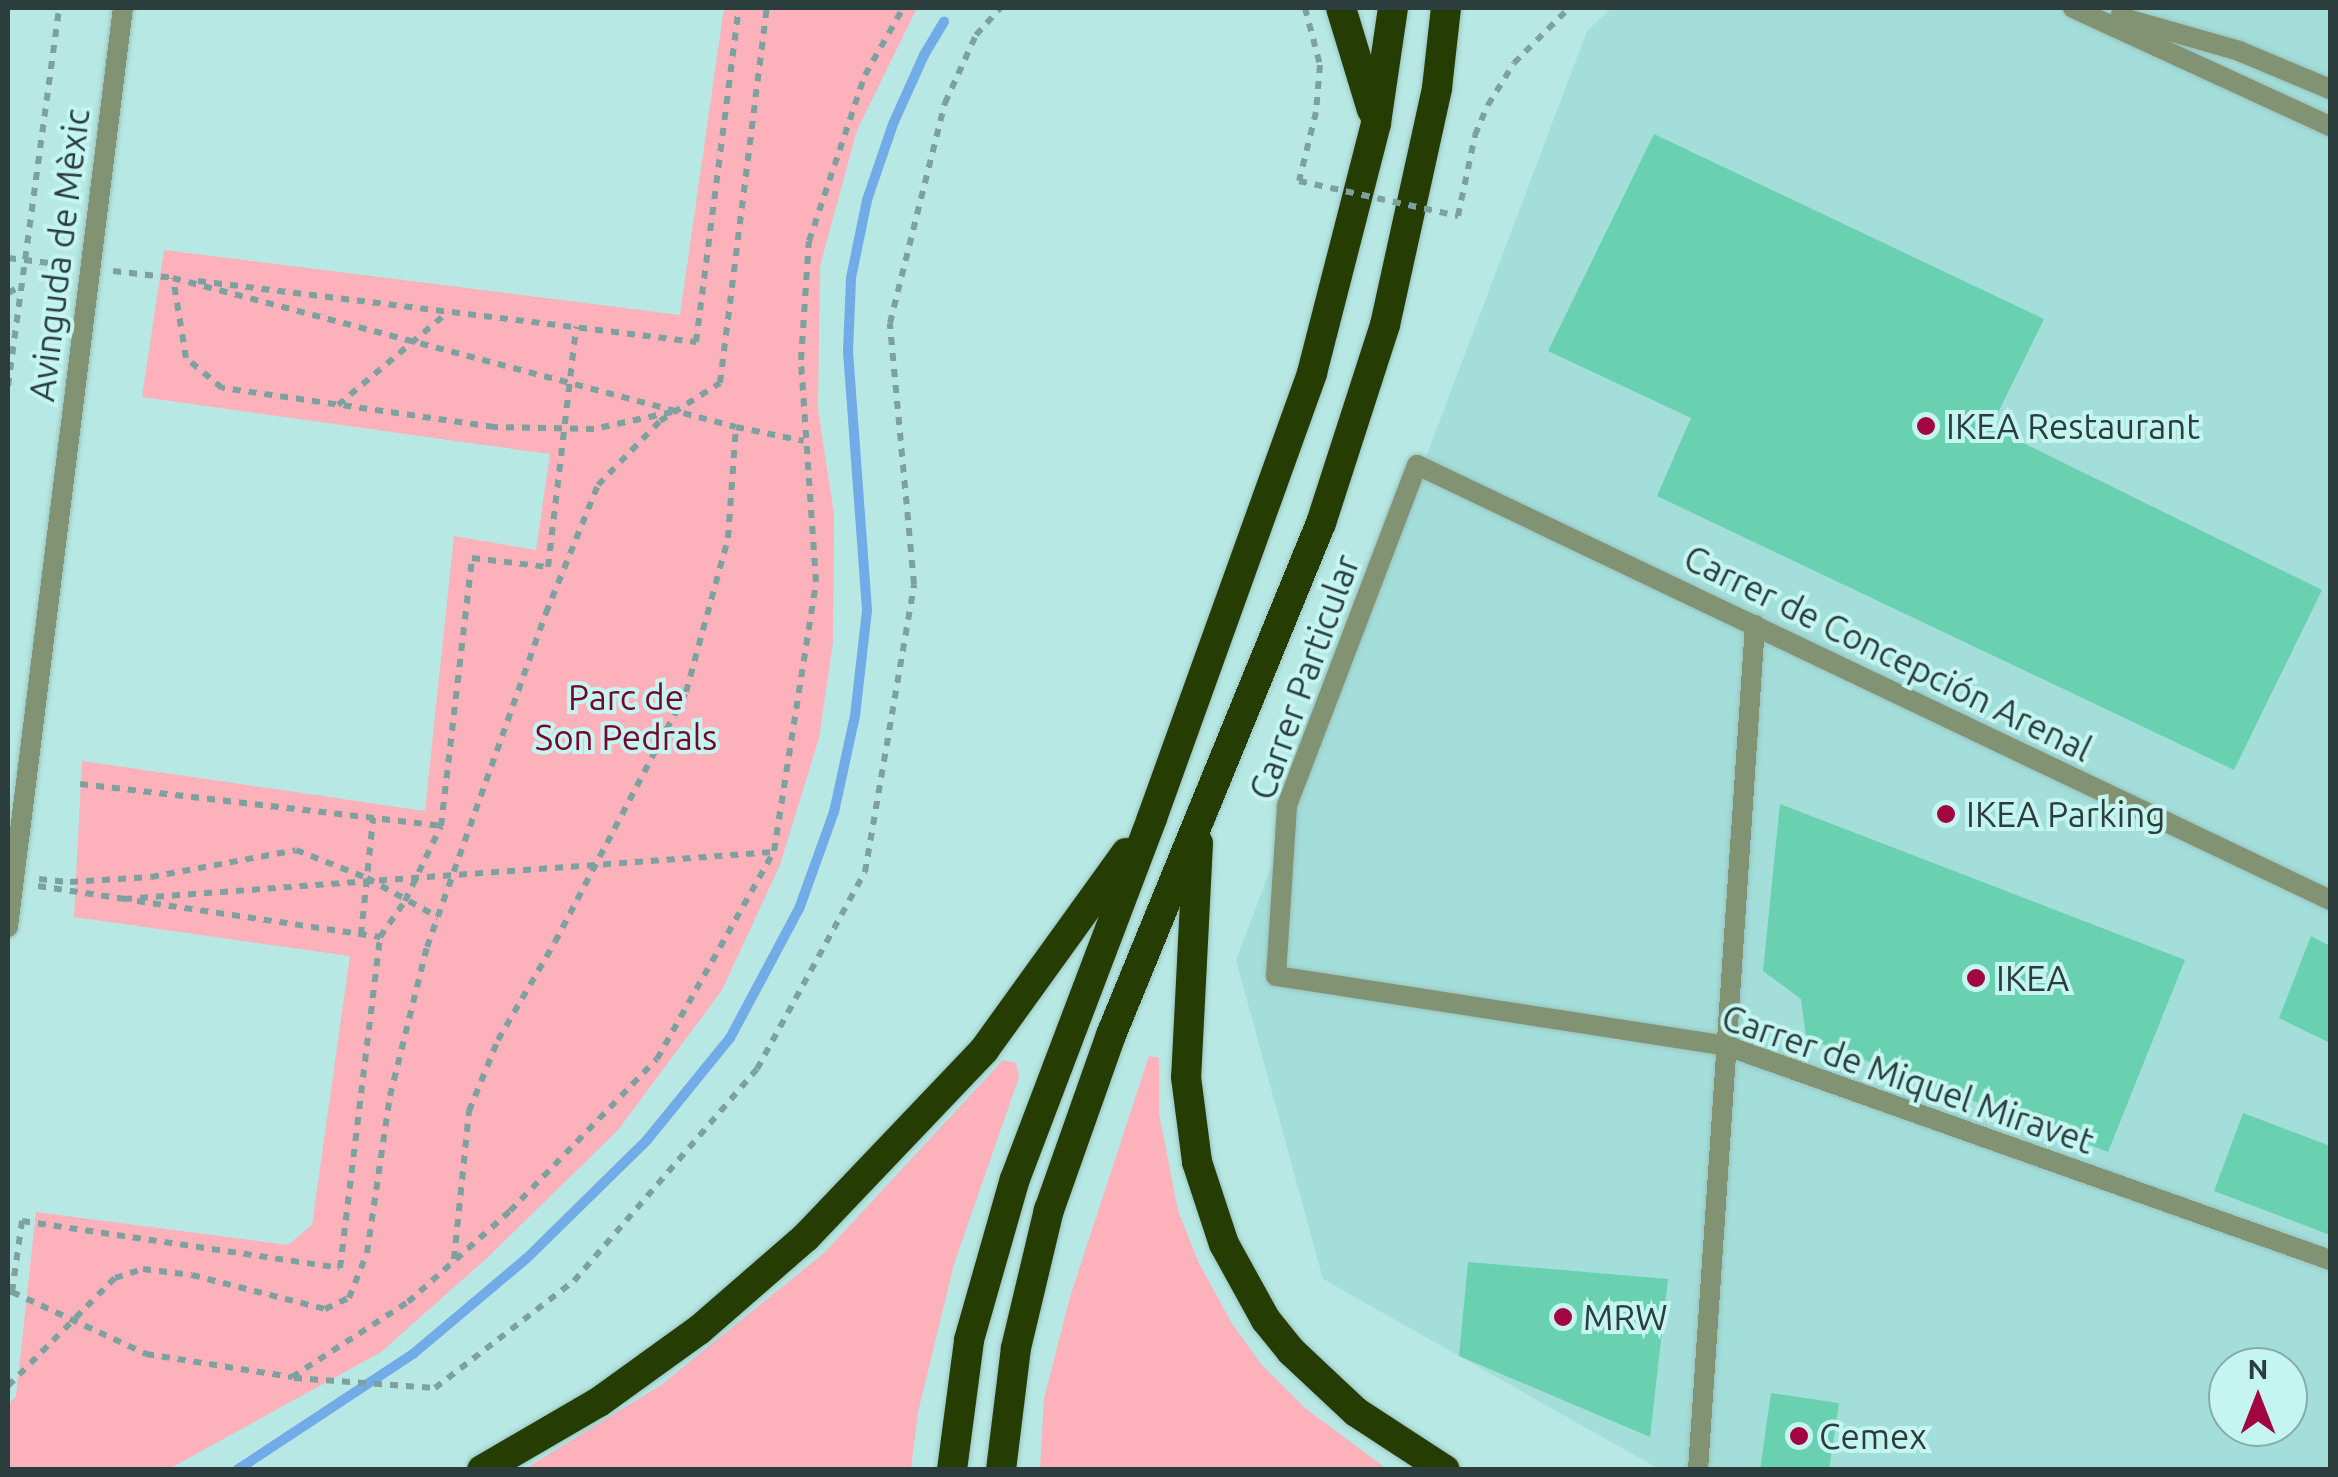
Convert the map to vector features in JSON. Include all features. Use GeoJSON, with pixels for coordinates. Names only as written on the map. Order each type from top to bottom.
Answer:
{"type":"FeatureCollection","features":[{"type":"Feature","properties":{"kind":"highway"},"geometry":{"type":"LineString","coordinates":[[1341,8],[1376,123]]}},
{"type":"Feature","properties":{"kind":"highway"},"geometry":{"type":"LineString","coordinates":[[952,1470],[969,1340],[1015,1179],[1152,818],[1312,373],[1376,123],[1393,8]]}},
{"type":"Feature","properties":{"kind":"highway"},"geometry":{"type":"LineString","coordinates":[[1002,1470],[1004,1423],[1026,1301],[1049,1210],[1111,1035],[1321,522],[1385,325],[1437,88],[1446,8]]}},
{"type":"Feature","properties":{"kind":"highway"},"geometry":{"type":"LineString","coordinates":[[1202,810],[1188,974],[1186,1077],[1197,1162],[1219,1231],[1243,1283],[1291,1351],[1356,1412],[1445,1470]]}},
{"type":"Feature","properties":{"kind":"highway"},"geometry":{"type":"LineString","coordinates":[[482,1470],[599,1402],[670,1351],[806,1236],[984,1050],[1152,818]]}},
{"type":"Feature","properties":{"kind":"street","name":"Avinguda de Mèxic"},"geometry":{"type":"LineString","coordinates":[[8,927],[123,8]]}},
{"type":"Feature","properties":{"kind":"street"},"geometry":{"type":"LineString","coordinates":[[2073,8],[2330,126]]}},
{"type":"Feature","properties":{"kind":"street"},"geometry":{"type":"LineString","coordinates":[[2084,8],[2239,50],[2330,89]]}},
{"type":"Feature","properties":{"kind":"street","name":"Carrer de Concepción Arenal"},"geometry":{"type":"LineString","coordinates":[[1417,465],[2330,900]]}},
{"type":"Feature","properties":{"kind":"street","name":"Carrer Particular"},"geometry":{"type":"LineString","coordinates":[[1276,976],[1287,806],[1417,465]]}},
{"type":"Feature","properties":{"kind":"street"},"geometry":{"type":"LineString","coordinates":[[1698,1470],[1755,625]]}},
{"type":"Feature","properties":{"kind":"street","name":"Carrer de Miquel Miravet"},"geometry":{"type":"LineString","coordinates":[[1276,976],[1727,1046],[2330,1260]]}},
{"type":"Feature","properties":{"kind":"path"},"geometry":{"type":"LineString","coordinates":[[8,386],[60,8]]}},
{"type":"Feature","properties":{"kind":"path"},"geometry":{"type":"LineString","coordinates":[[8,258],[696,342],[739,8]]}},
{"type":"Feature","properties":{"kind":"path"},"geometry":{"type":"LineString","coordinates":[[8,1386],[115,1278],[143,1269],[192,1275],[325,1309],[348,1298],[367,1254],[390,1096],[438,917],[546,613],[598,485],[660,421],[720,383],[767,8]]}},
{"type":"Feature","properties":{"kind":"path"},"geometry":{"type":"LineString","coordinates":[[292,1378],[408,1302],[510,1211],[657,1058],[774,852],[816,582],[801,360],[809,241],[865,75],[903,8]]}},
{"type":"Feature","properties":{"kind":"path"},"geometry":{"type":"LineString","coordinates":[[576,327],[548,567],[472,558],[441,826],[406,901],[380,938],[340,1268],[22,1221],[10,1292],[146,1354],[292,1378],[436,1388],[574,1282],[757,1069],[865,872],[914,584],[890,323],[944,103],[976,35],[1000,8]]}},
{"type":"Feature","properties":{"kind":"path"},"geometry":{"type":"LineString","coordinates":[[1305,8],[1318,46],[1320,77],[1300,181],[1458,216],[1476,135],[1488,105],[1514,64],[1569,8]]}},
{"type":"Feature","properties":{"kind":"path"},"geometry":{"type":"LineString","coordinates":[[174,278],[736,427],[804,440]]}},
{"type":"Feature","properties":{"kind":"path"},"geometry":{"type":"LineString","coordinates":[[174,278],[186,358],[222,388],[494,427],[594,429],[676,411]]}},
{"type":"Feature","properties":{"kind":"path"},"geometry":{"type":"LineString","coordinates":[[8,292],[21,286]]}},
{"type":"Feature","properties":{"kind":"path"},"geometry":{"type":"LineString","coordinates":[[337,406],[448,312]]}},
{"type":"Feature","properties":{"kind":"path"},"geometry":{"type":"LineString","coordinates":[[454,1261],[469,1111],[498,1040],[686,692],[728,538],[736,427]]}},
{"type":"Feature","properties":{"kind":"path"},"geometry":{"type":"LineString","coordinates":[[80,784],[441,826]]}},
{"type":"Feature","properties":{"kind":"path"},"geometry":{"type":"LineString","coordinates":[[361,934],[373,818]]}},
{"type":"Feature","properties":{"kind":"path"},"geometry":{"type":"LineString","coordinates":[[14,879],[70,882],[151,877],[296,850],[367,878],[438,917]]}},
{"type":"Feature","properties":{"kind":"path"},"geometry":{"type":"LineString","coordinates":[[124,899],[367,878],[774,852]]}},
{"type":"Feature","properties":{"kind":"path"},"geometry":{"type":"LineString","coordinates":[[14,879],[380,938]]}},
{"type":"Feature","properties":{"kind":"shaded area"},"geometry":{"type":"Polygon","coordinates":[[[1612,8],[2330,8],[2330,1469],[1659,1469],[1323,1279],[1236,960],[1587,31],[1612,8]]]}},
{"type":"Feature","properties":{"kind":"green space","name":"Parc de Son Pedrals"},"geometry":{"type":"Polygon","coordinates":[[[724,8],[917,8],[857,130],[820,266],[818,410],[834,514],[833,642],[819,738],[780,865],[722,990],[618,1130],[488,1257],[381,1352],[169,1469],[8,1469],[8,1405],[16,1396],[36,1212],[288,1245],[312,1225],[350,956],[74,917],[82,761],[425,811],[454,536],[536,550],[550,454],[142,397],[164,250],[680,315],[724,8]]]}},
{"type":"Feature","properties":{"kind":"green space"},"geometry":{"type":"Polygon","coordinates":[[[1149,1056],[1159,1058],[1159,1113],[1178,1211],[1198,1261],[1232,1324],[1262,1365],[1305,1408],[1387,1469],[1040,1469],[1044,1399],[1070,1297],[1149,1056]]]}},
{"type":"Feature","properties":{"kind":"green space"},"geometry":{"type":"Polygon","coordinates":[[[1003,1060],[1016,1063],[1019,1077],[954,1264],[918,1412],[911,1469],[525,1469],[661,1385],[824,1253],[1003,1060]]]}},
{"type":"Feature","properties":{"kind":"building"},"geometry":{"type":"Polygon","coordinates":[[[1654,134],[2044,319],[1991,427],[2322,590],[2234,770],[1657,496],[1691,418],[1548,351],[1654,134]]]}},
{"type":"Feature","properties":{"kind":"building","name":"IKEA"},"geometry":{"type":"Polygon","coordinates":[[[1780,804],[2185,960],[2108,1152],[1806,1038],[1801,999],[1763,971],[1780,804]]]}},
{"type":"Feature","properties":{"kind":"building"},"geometry":{"type":"Polygon","coordinates":[[[2311,936],[2330,946],[2330,1043],[2279,1018],[2311,936]]]}},
{"type":"Feature","properties":{"kind":"building"},"geometry":{"type":"Polygon","coordinates":[[[2243,1113],[2330,1146],[2330,1235],[2214,1191],[2243,1113]]]}},
{"type":"Feature","properties":{"kind":"building","name":"MRW"},"geometry":{"type":"Polygon","coordinates":[[[1468,1262],[1668,1279],[1650,1437],[1459,1356],[1468,1262]]]}},
{"type":"Feature","properties":{"kind":"building","name":"Cemex"},"geometry":{"type":"Polygon","coordinates":[[[1771,1393],[1839,1403],[1829,1470],[1760,1470],[1771,1393]]]}},
{"type":"Feature","properties":{"kind":"waterway"},"geometry":{"type":"LineString","coordinates":[[237,1470],[413,1354],[526,1259],[647,1140],[730,1038],[799,909],[834,812],[855,716],[867,610],[848,351],[851,278],[867,200],[893,124],[924,55],[944,22]]}},
{"type":"Feature","properties":{"kind":"place","name":"IKEA Restaurant"},"geometry":{"type":"Point","coordinates":[1926,426]}},
{"type":"Feature","properties":{"kind":"place","name":"IKEA Parking"},"geometry":{"type":"Point","coordinates":[1946,814]}},
{"type":"Feature","properties":{"kind":"place","name":"IKEA"},"geometry":{"type":"Point","coordinates":[1976,978]}},
{"type":"Feature","properties":{"kind":"place","name":"MRW"},"geometry":{"type":"Point","coordinates":[1563,1317]}},
{"type":"Feature","properties":{"kind":"place","name":"Cemex"},"geometry":{"type":"Point","coordinates":[1799,1436]}}]}
